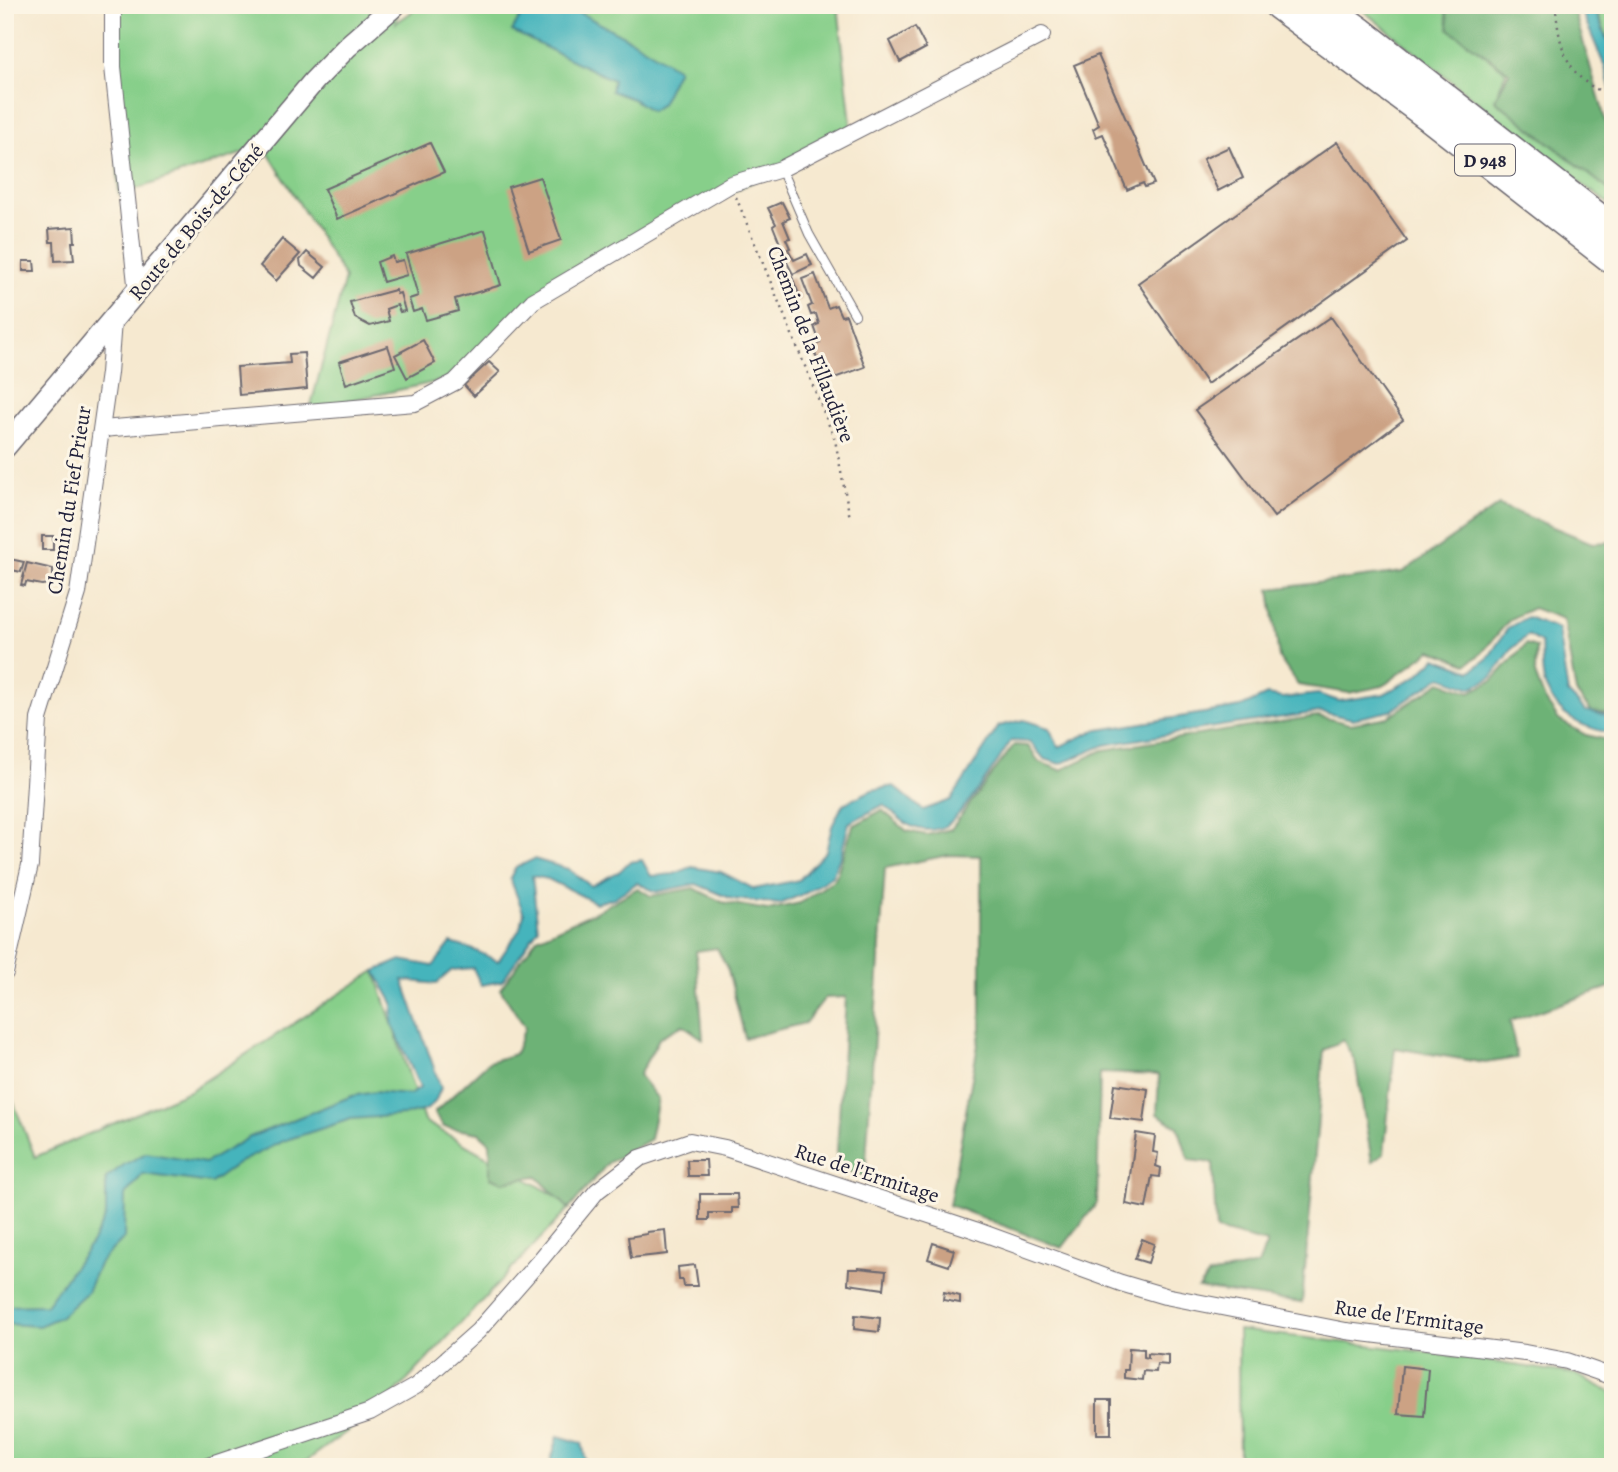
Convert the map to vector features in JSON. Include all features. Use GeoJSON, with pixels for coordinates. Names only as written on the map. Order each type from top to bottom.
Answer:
{"type":"FeatureCollection","features":[{"type":"Feature","properties":{"kind":"highway","name":"D 948"},"geometry":{"type":"LineString","coordinates":[[1278,5],[1418,108],[1613,260]]}},
{"type":"Feature","properties":{"kind":"highway","name":"D 948"},"geometry":{"type":"LineString","coordinates":[[1324,5],[1613,229]]}},
{"type":"Feature","properties":{"kind":"street"},"geometry":{"type":"LineString","coordinates":[[113,5],[113,67],[136,293]]}},
{"type":"Feature","properties":{"kind":"street","name":"Route de Bois-de-Céné"},"geometry":{"type":"LineString","coordinates":[[5,447],[314,81],[348,46],[395,5]]}},
{"type":"Feature","properties":{"kind":"street"},"geometry":{"type":"LineString","coordinates":[[102,429],[415,404],[455,382],[533,301],[731,184],[781,169],[1042,35]]}},
{"type":"Feature","properties":{"kind":"street","name":"Chemin du Fief Prieur"},"geometry":{"type":"LineString","coordinates":[[5,973],[30,865],[39,719],[78,593],[110,373],[113,321]]}},
{"type":"Feature","properties":{"kind":"street","name":"Rue de l'Ermitage"},"geometry":{"type":"LineString","coordinates":[[205,1467],[370,1412],[416,1386],[478,1331],[597,1191],[640,1158],[690,1141],[725,1148],[1166,1296],[1346,1331],[1525,1353],[1567,1361],[1613,1377]]}},
{"type":"Feature","properties":{"kind":"lane"},"geometry":{"type":"LineString","coordinates":[[781,169],[809,234],[855,315]]}},
{"type":"Feature","properties":{"kind":"path"},"geometry":{"type":"LineString","coordinates":[[1555,5],[1560,41],[1573,71],[1594,88],[1611,94]]}},
{"type":"Feature","properties":{"kind":"path","name":"Chemin de la Fillaudière"},"geometry":{"type":"LineString","coordinates":[[731,184],[835,440],[850,518]]}},
{"type":"Feature","properties":{"kind":"green space"},"geometry":{"type":"Polygon","coordinates":[[[109,5],[399,5],[396,23],[421,5],[838,5],[852,133],[564,274],[445,380],[310,409],[345,278],[264,146],[119,195],[109,5]]]}},
{"type":"Feature","properties":{"kind":"green space"},"geometry":{"type":"Polygon","coordinates":[[[1356,5],[1445,5],[1450,29],[1506,71],[1495,100],[1613,193],[1613,207],[1568,174],[1356,5]]]}},
{"type":"Feature","properties":{"kind":"green space"},"geometry":{"type":"Polygon","coordinates":[[[1445,5],[1556,5],[1574,10],[1613,154],[1613,193],[1495,100],[1509,72],[1449,29],[1445,5]]]}},
{"type":"Feature","properties":{"kind":"green space"},"geometry":{"type":"Polygon","coordinates":[[[1594,5],[1607,5],[1613,20],[1613,52],[1594,5]]]}},
{"type":"Feature","properties":{"kind":"green space"},"geometry":{"type":"Polygon","coordinates":[[[1499,505],[1592,543],[1613,542],[1613,714],[1592,712],[1576,693],[1563,619],[1533,608],[1510,619],[1482,653],[1467,664],[1431,650],[1383,686],[1349,693],[1298,685],[1279,658],[1270,589],[1403,572],[1499,505]]]}},
{"type":"Feature","properties":{"kind":"green space"},"geometry":{"type":"Polygon","coordinates":[[[1526,644],[1536,647],[1535,674],[1545,700],[1559,720],[1586,735],[1613,741],[1613,986],[1510,1021],[1517,1058],[1485,1063],[1395,1048],[1384,1153],[1372,1162],[1355,1061],[1343,1040],[1324,1050],[1302,1303],[1198,1288],[1209,1275],[1258,1265],[1267,1243],[1216,1230],[1213,1163],[1189,1160],[1178,1127],[1157,1114],[1159,1075],[1100,1073],[1097,1203],[1062,1248],[949,1205],[981,1028],[981,856],[949,855],[885,868],[865,1176],[836,1168],[846,997],[825,998],[805,1023],[745,1038],[728,970],[717,948],[696,951],[703,1039],[683,1025],[660,1037],[639,1075],[658,1099],[650,1139],[608,1163],[569,1209],[536,1176],[504,1182],[490,1177],[490,1143],[479,1133],[444,1127],[434,1113],[489,1062],[515,1054],[525,1027],[500,989],[537,938],[595,912],[638,888],[651,896],[694,888],[722,902],[768,910],[800,903],[835,879],[853,826],[882,810],[907,831],[927,835],[951,829],[1014,745],[1028,746],[1039,762],[1061,770],[1103,750],[1318,716],[1350,724],[1388,717],[1441,682],[1470,692],[1492,681],[1526,644]]]}},
{"type":"Feature","properties":{"kind":"green space"},"geometry":{"type":"Polygon","coordinates":[[[375,971],[424,1121],[572,1205],[386,1403],[305,1462],[304,1467],[5,1467],[5,1081],[35,1157],[189,1091],[375,971]]]}},
{"type":"Feature","properties":{"kind":"green space"},"geometry":{"type":"Polygon","coordinates":[[[1238,1330],[1419,1351],[1575,1374],[1613,1393],[1613,1467],[1239,1467],[1238,1330]]]}},
{"type":"Feature","properties":{"kind":"water"},"geometry":{"type":"Polygon","coordinates":[[[527,5],[565,5],[635,42],[678,69],[661,104],[651,111],[633,99],[611,91],[613,80],[512,31],[527,5]]]}},
{"type":"Feature","properties":{"kind":"water"},"geometry":{"type":"Polygon","coordinates":[[[1579,5],[1593,5],[1613,55],[1613,99],[1605,67],[1579,5]]]}},
{"type":"Feature","properties":{"kind":"water"},"geometry":{"type":"Polygon","coordinates":[[[1527,617],[1558,629],[1568,693],[1586,711],[1613,717],[1613,734],[1573,720],[1551,699],[1542,673],[1541,643],[1528,635],[1513,648],[1491,678],[1471,688],[1441,677],[1391,711],[1353,719],[1321,712],[1221,726],[1105,745],[1060,764],[1044,759],[1030,742],[1011,741],[970,800],[945,826],[929,830],[913,827],[883,805],[849,823],[841,855],[832,876],[806,893],[779,904],[732,899],[696,884],[656,892],[637,883],[614,898],[596,903],[548,879],[532,876],[538,929],[502,981],[481,985],[473,968],[452,970],[436,984],[403,980],[441,1088],[435,1102],[426,1110],[404,1115],[351,1119],[283,1141],[240,1162],[211,1183],[143,1174],[125,1195],[124,1238],[100,1262],[87,1292],[60,1317],[39,1326],[5,1324],[5,1306],[46,1305],[92,1242],[106,1215],[106,1178],[125,1164],[146,1153],[205,1163],[250,1137],[352,1096],[375,1092],[409,1095],[420,1088],[392,1023],[393,1003],[375,971],[401,960],[433,966],[451,943],[498,961],[520,929],[524,914],[510,878],[515,868],[534,859],[568,869],[591,886],[620,871],[629,862],[642,860],[651,876],[674,874],[692,867],[721,872],[754,889],[799,880],[826,851],[832,826],[843,804],[872,790],[894,786],[923,810],[951,800],[999,726],[1024,720],[1049,728],[1059,747],[1093,731],[1241,707],[1267,695],[1283,698],[1318,694],[1339,701],[1384,694],[1417,676],[1436,658],[1471,671],[1488,658],[1508,628],[1527,617]]]}},
{"type":"Feature","properties":{"kind":"water"},"geometry":{"type":"Polygon","coordinates":[[[558,1436],[582,1443],[587,1467],[549,1467],[558,1436]]]}},
{"type":"Feature","properties":{"kind":"building"},"geometry":{"type":"Polygon","coordinates":[[[915,27],[926,48],[900,62],[890,41],[915,27]]]}},
{"type":"Feature","properties":{"kind":"building"},"geometry":{"type":"Polygon","coordinates":[[[1098,55],[1154,184],[1145,187],[1143,183],[1127,190],[1103,134],[1096,137],[1093,129],[1099,125],[1074,65],[1098,55]]]}},
{"type":"Feature","properties":{"kind":"building"},"geometry":{"type":"Polygon","coordinates":[[[1337,142],[1407,241],[1207,384],[1138,283],[1337,142]]]}},
{"type":"Feature","properties":{"kind":"building"},"geometry":{"type":"Polygon","coordinates":[[[430,143],[444,172],[337,219],[324,189],[430,143]]]}},
{"type":"Feature","properties":{"kind":"building"},"geometry":{"type":"Polygon","coordinates":[[[1229,147],[1243,178],[1218,191],[1203,159],[1229,147]]]}},
{"type":"Feature","properties":{"kind":"building"},"geometry":{"type":"Polygon","coordinates":[[[540,177],[561,240],[529,251],[508,187],[540,177]]]}},
{"type":"Feature","properties":{"kind":"building"},"geometry":{"type":"Polygon","coordinates":[[[782,202],[790,218],[783,221],[790,238],[786,239],[790,248],[788,249],[794,260],[807,254],[812,265],[793,274],[781,251],[773,226],[776,224],[768,208],[782,202]]]}},
{"type":"Feature","properties":{"kind":"building"},"geometry":{"type":"Polygon","coordinates":[[[74,227],[74,260],[55,261],[54,242],[50,242],[49,229],[74,227]]]}},
{"type":"Feature","properties":{"kind":"building"},"geometry":{"type":"Polygon","coordinates":[[[485,230],[501,285],[455,299],[458,311],[426,320],[422,309],[413,312],[409,299],[418,296],[406,254],[485,230]]]}},
{"type":"Feature","properties":{"kind":"building"},"geometry":{"type":"Polygon","coordinates":[[[282,239],[300,254],[276,281],[260,266],[282,239]]]}},
{"type":"Feature","properties":{"kind":"building"},"geometry":{"type":"Polygon","coordinates":[[[307,252],[325,267],[316,278],[301,266],[300,260],[307,252]]]}},
{"type":"Feature","properties":{"kind":"building"},"geometry":{"type":"Polygon","coordinates":[[[392,256],[394,262],[403,260],[407,275],[383,282],[377,262],[392,256]]]}},
{"type":"Feature","properties":{"kind":"building"},"geometry":{"type":"Polygon","coordinates":[[[23,261],[34,261],[35,271],[23,271],[23,261]]]}},
{"type":"Feature","properties":{"kind":"building"},"geometry":{"type":"Polygon","coordinates":[[[815,274],[828,308],[836,305],[841,316],[846,315],[865,367],[826,381],[812,346],[820,343],[814,326],[819,324],[816,314],[811,315],[808,307],[812,305],[802,279],[815,274]]]}},
{"type":"Feature","properties":{"kind":"building"},"geometry":{"type":"Polygon","coordinates":[[[792,277],[801,299],[791,303],[782,281],[792,277]]]}},
{"type":"Feature","properties":{"kind":"building"},"geometry":{"type":"Polygon","coordinates":[[[395,290],[397,294],[400,293],[405,311],[400,312],[397,305],[386,309],[389,321],[370,326],[355,318],[350,302],[395,290]]]}},
{"type":"Feature","properties":{"kind":"building"},"geometry":{"type":"Polygon","coordinates":[[[1331,317],[1403,420],[1274,517],[1195,410],[1331,317]]]}},
{"type":"Feature","properties":{"kind":"building"},"geometry":{"type":"Polygon","coordinates":[[[423,340],[435,363],[407,378],[395,355],[423,340]]]}},
{"type":"Feature","properties":{"kind":"building"},"geometry":{"type":"Polygon","coordinates":[[[388,346],[395,367],[346,384],[339,362],[388,346]]]}},
{"type":"Feature","properties":{"kind":"building"},"geometry":{"type":"Polygon","coordinates":[[[304,353],[307,389],[239,395],[237,367],[290,363],[289,354],[304,353]]]}},
{"type":"Feature","properties":{"kind":"building"},"geometry":{"type":"Polygon","coordinates":[[[489,362],[500,372],[474,396],[464,385],[489,362]]]}},
{"type":"Feature","properties":{"kind":"building"},"geometry":{"type":"Polygon","coordinates":[[[42,536],[53,536],[53,550],[42,550],[42,536]]]}},
{"type":"Feature","properties":{"kind":"building"},"geometry":{"type":"Polygon","coordinates":[[[5,558],[24,562],[21,572],[5,572],[5,558]]]}},
{"type":"Feature","properties":{"kind":"building"},"geometry":{"type":"Polygon","coordinates":[[[27,563],[53,569],[53,583],[42,585],[26,582],[25,586],[21,585],[27,563]]]}},
{"type":"Feature","properties":{"kind":"building"},"geometry":{"type":"Polygon","coordinates":[[[1115,1084],[1148,1089],[1144,1122],[1110,1118],[1115,1084]]]}},
{"type":"Feature","properties":{"kind":"building"},"geometry":{"type":"Polygon","coordinates":[[[1136,1133],[1155,1136],[1153,1152],[1158,1153],[1156,1166],[1161,1168],[1160,1177],[1152,1176],[1146,1208],[1126,1204],[1136,1133]]]}},
{"type":"Feature","properties":{"kind":"building"},"geometry":{"type":"Polygon","coordinates":[[[687,1160],[706,1160],[707,1176],[688,1176],[687,1160]]]}},
{"type":"Feature","properties":{"kind":"building"},"geometry":{"type":"Polygon","coordinates":[[[700,1194],[737,1194],[738,1208],[732,1208],[732,1213],[709,1213],[709,1220],[700,1220],[700,1194]]]}},
{"type":"Feature","properties":{"kind":"building"},"geometry":{"type":"Polygon","coordinates":[[[665,1230],[667,1254],[631,1258],[628,1237],[665,1230]]]}},
{"type":"Feature","properties":{"kind":"building"},"geometry":{"type":"Polygon","coordinates":[[[1142,1239],[1154,1244],[1148,1263],[1135,1259],[1142,1239]]]}},
{"type":"Feature","properties":{"kind":"building"},"geometry":{"type":"Polygon","coordinates":[[[933,1243],[954,1250],[949,1266],[928,1259],[933,1243]]]}},
{"type":"Feature","properties":{"kind":"building"},"geometry":{"type":"Polygon","coordinates":[[[695,1265],[698,1286],[684,1286],[683,1280],[679,1280],[678,1267],[695,1265]]]}},
{"type":"Feature","properties":{"kind":"building"},"geometry":{"type":"Polygon","coordinates":[[[849,1269],[886,1271],[884,1289],[848,1284],[849,1269]]]}},
{"type":"Feature","properties":{"kind":"building"},"geometry":{"type":"Polygon","coordinates":[[[944,1292],[960,1296],[960,1303],[943,1300],[944,1292]]]}},
{"type":"Feature","properties":{"kind":"building"},"geometry":{"type":"Polygon","coordinates":[[[855,1315],[880,1318],[879,1332],[854,1329],[855,1315]]]}},
{"type":"Feature","properties":{"kind":"building"},"geometry":{"type":"Polygon","coordinates":[[[1129,1348],[1144,1349],[1144,1357],[1148,1358],[1148,1353],[1168,1355],[1168,1365],[1157,1364],[1156,1372],[1143,1371],[1142,1380],[1124,1378],[1124,1370],[1128,1370],[1129,1348]]]}},
{"type":"Feature","properties":{"kind":"building"},"geometry":{"type":"Polygon","coordinates":[[[1402,1366],[1428,1369],[1424,1416],[1398,1414],[1402,1366]]]}},
{"type":"Feature","properties":{"kind":"building"},"geometry":{"type":"Polygon","coordinates":[[[1097,1400],[1111,1400],[1111,1434],[1097,1434],[1097,1400]]]}}]}
